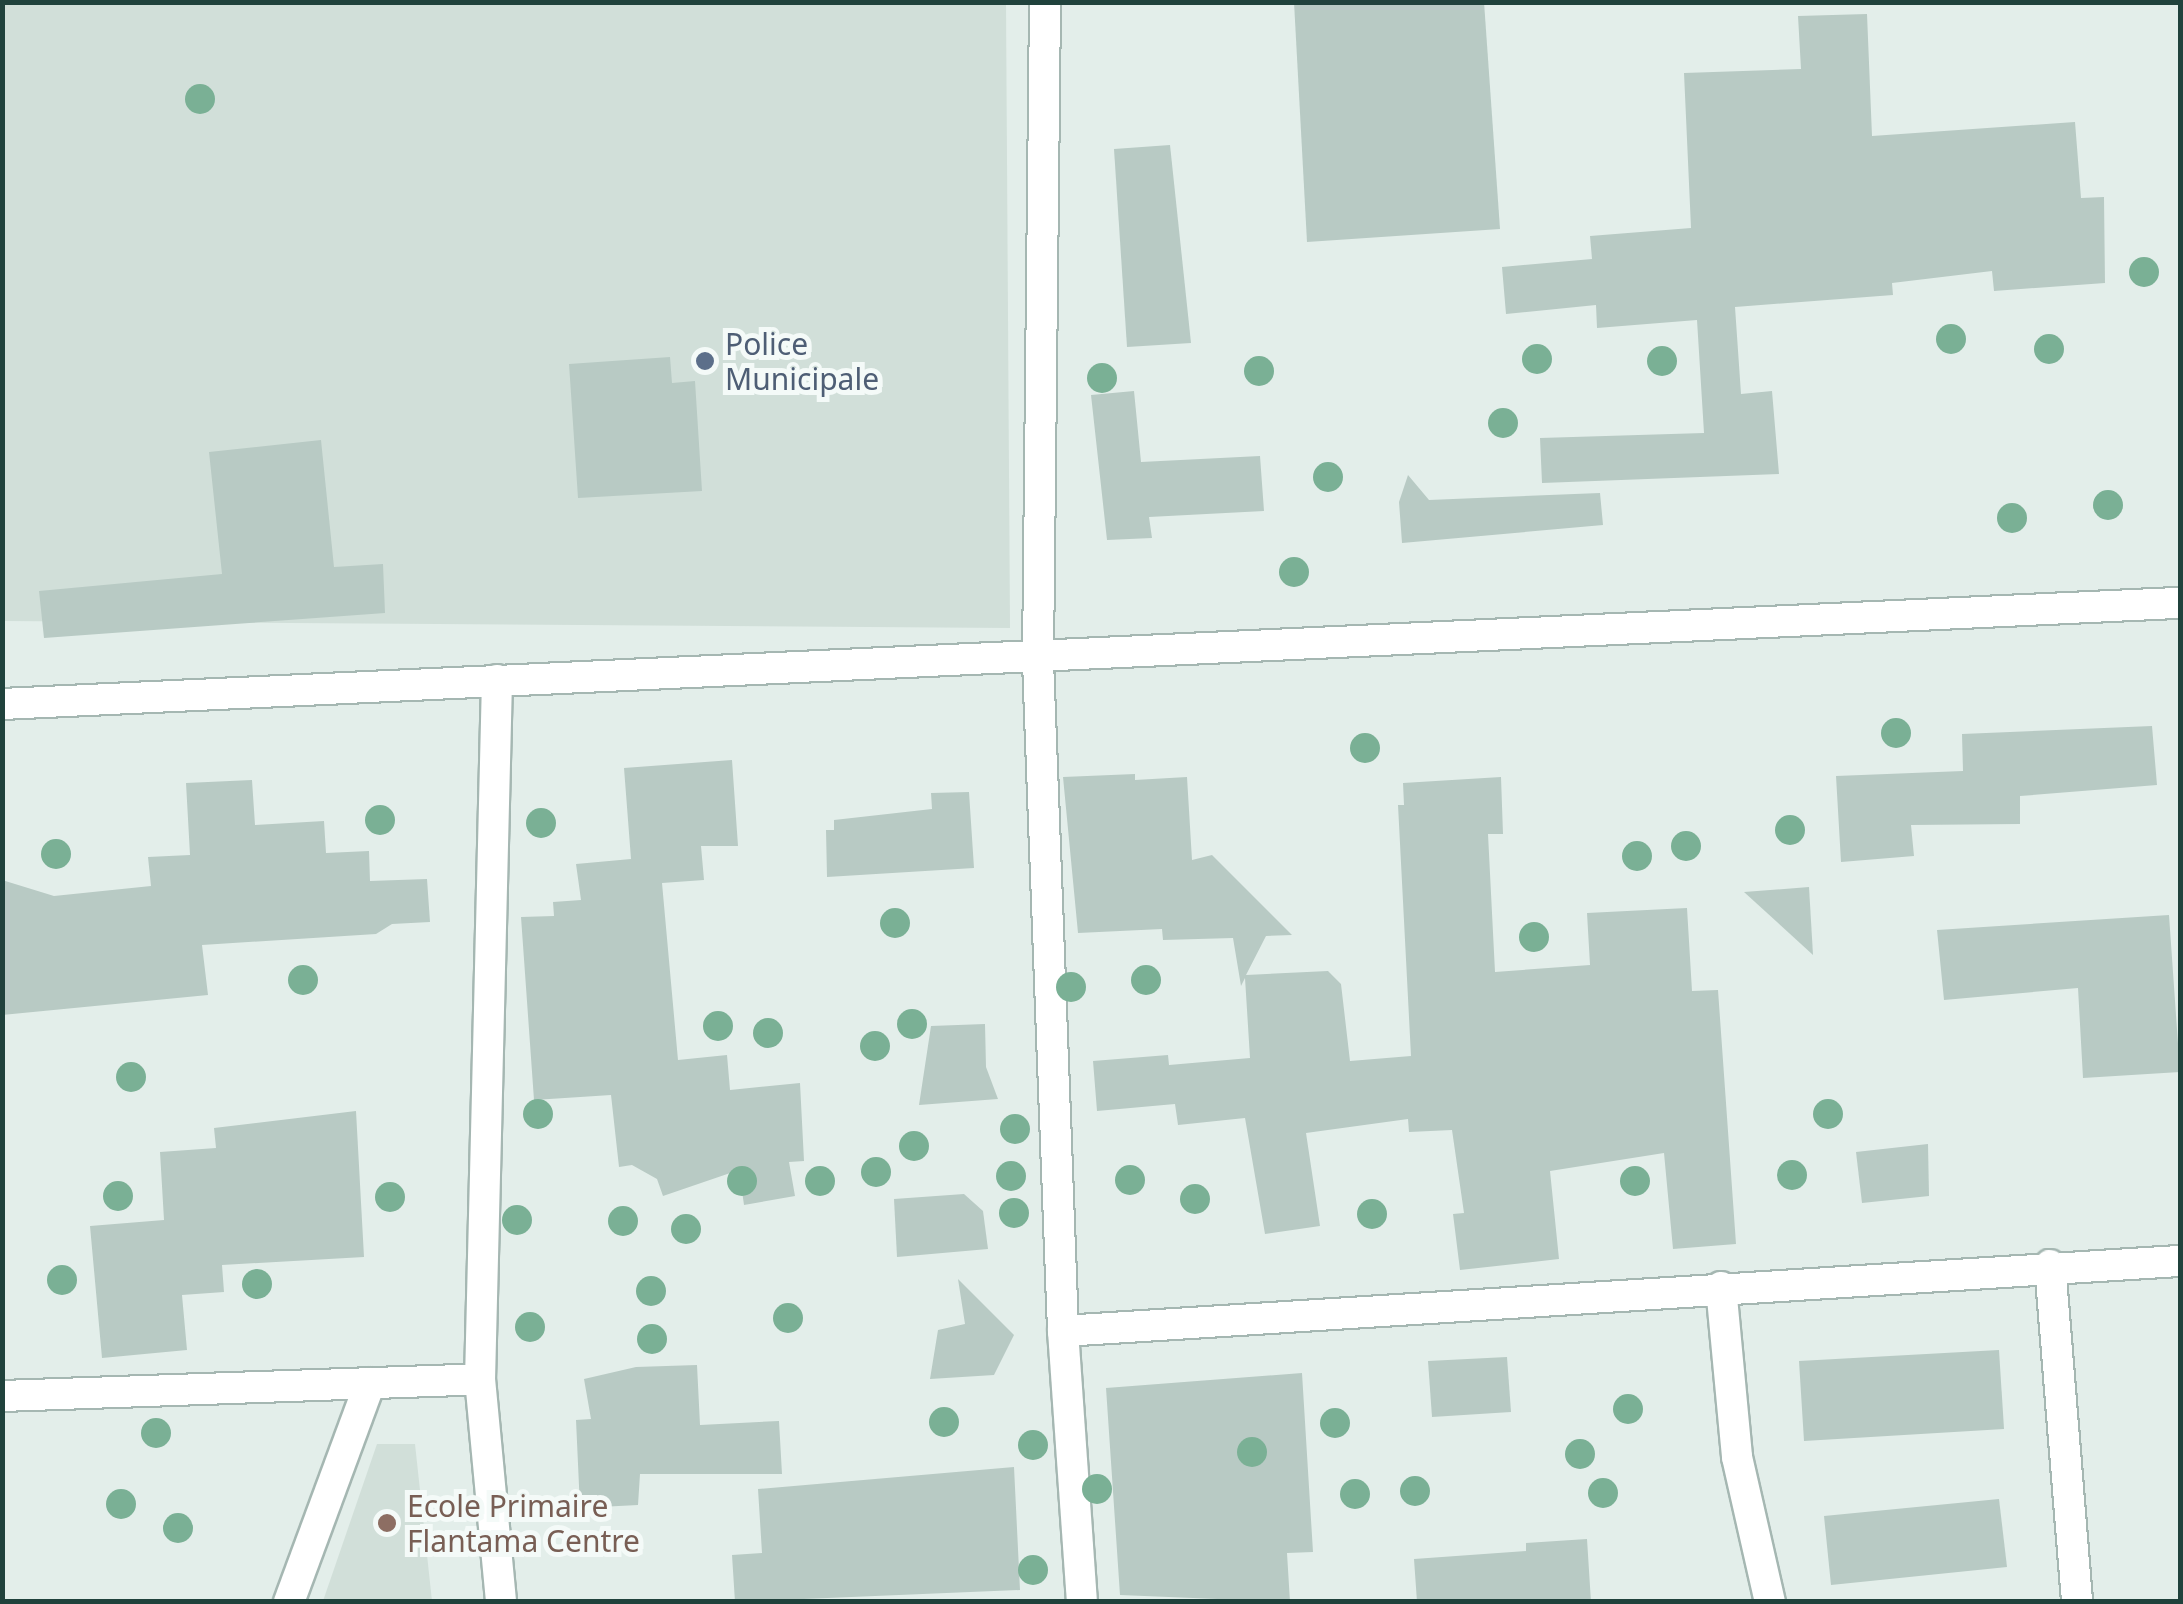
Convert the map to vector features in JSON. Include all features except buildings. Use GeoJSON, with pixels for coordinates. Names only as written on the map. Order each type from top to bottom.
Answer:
{"type":"FeatureCollection","features":[{"type":"Feature","properties":{"kind":"street"},"geometry":{"type":"LineString","coordinates":[[1045,2],[1038,661],[1064,1331],[1082,1602]]}},
{"type":"Feature","properties":{"kind":"street"},"geometry":{"type":"LineString","coordinates":[[2,704],[497,680],[1038,661],[2180,604]]}},
{"type":"Feature","properties":{"kind":"street"},"geometry":{"type":"LineString","coordinates":[[497,680],[480,1379],[501,1602]]}},
{"type":"Feature","properties":{"kind":"street"},"geometry":{"type":"LineString","coordinates":[[1064,1331],[2050,1264],[2180,1260]]}},
{"type":"Feature","properties":{"kind":"street"},"geometry":{"type":"LineString","coordinates":[[2050,1264],[2077,1602]]}},
{"type":"Feature","properties":{"kind":"street"},"geometry":{"type":"LineString","coordinates":[[1722,1287],[1737,1457],[1770,1602]]}},
{"type":"Feature","properties":{"kind":"street"},"geometry":{"type":"LineString","coordinates":[[2,1396],[480,1379]]}},
{"type":"Feature","properties":{"kind":"street"},"geometry":{"type":"LineString","coordinates":[[289,1602],[370,1383]]}},
{"type":"Feature","properties":{"kind":"shaded area"},"geometry":{"type":"Polygon","coordinates":[[[3,3],[1006,3],[1010,628],[3,621],[3,3]]]}},
{"type":"Feature","properties":{"kind":"shaded area","name":"Ecole Primaire Flantama Centre"},"geometry":{"type":"Polygon","coordinates":[[[377,1444],[415,1444],[432,1601],[323,1601],[377,1444]]]}},
{"type":"Feature","properties":{"kind":"place","name":"Police Municipale"},"geometry":{"type":"Point","coordinates":[705,361]}},
{"type":"Feature","properties":{"kind":"place","name":"Ecole Primaire Flantama Centre"},"geometry":{"type":"Point","coordinates":[387,1523]}}]}
